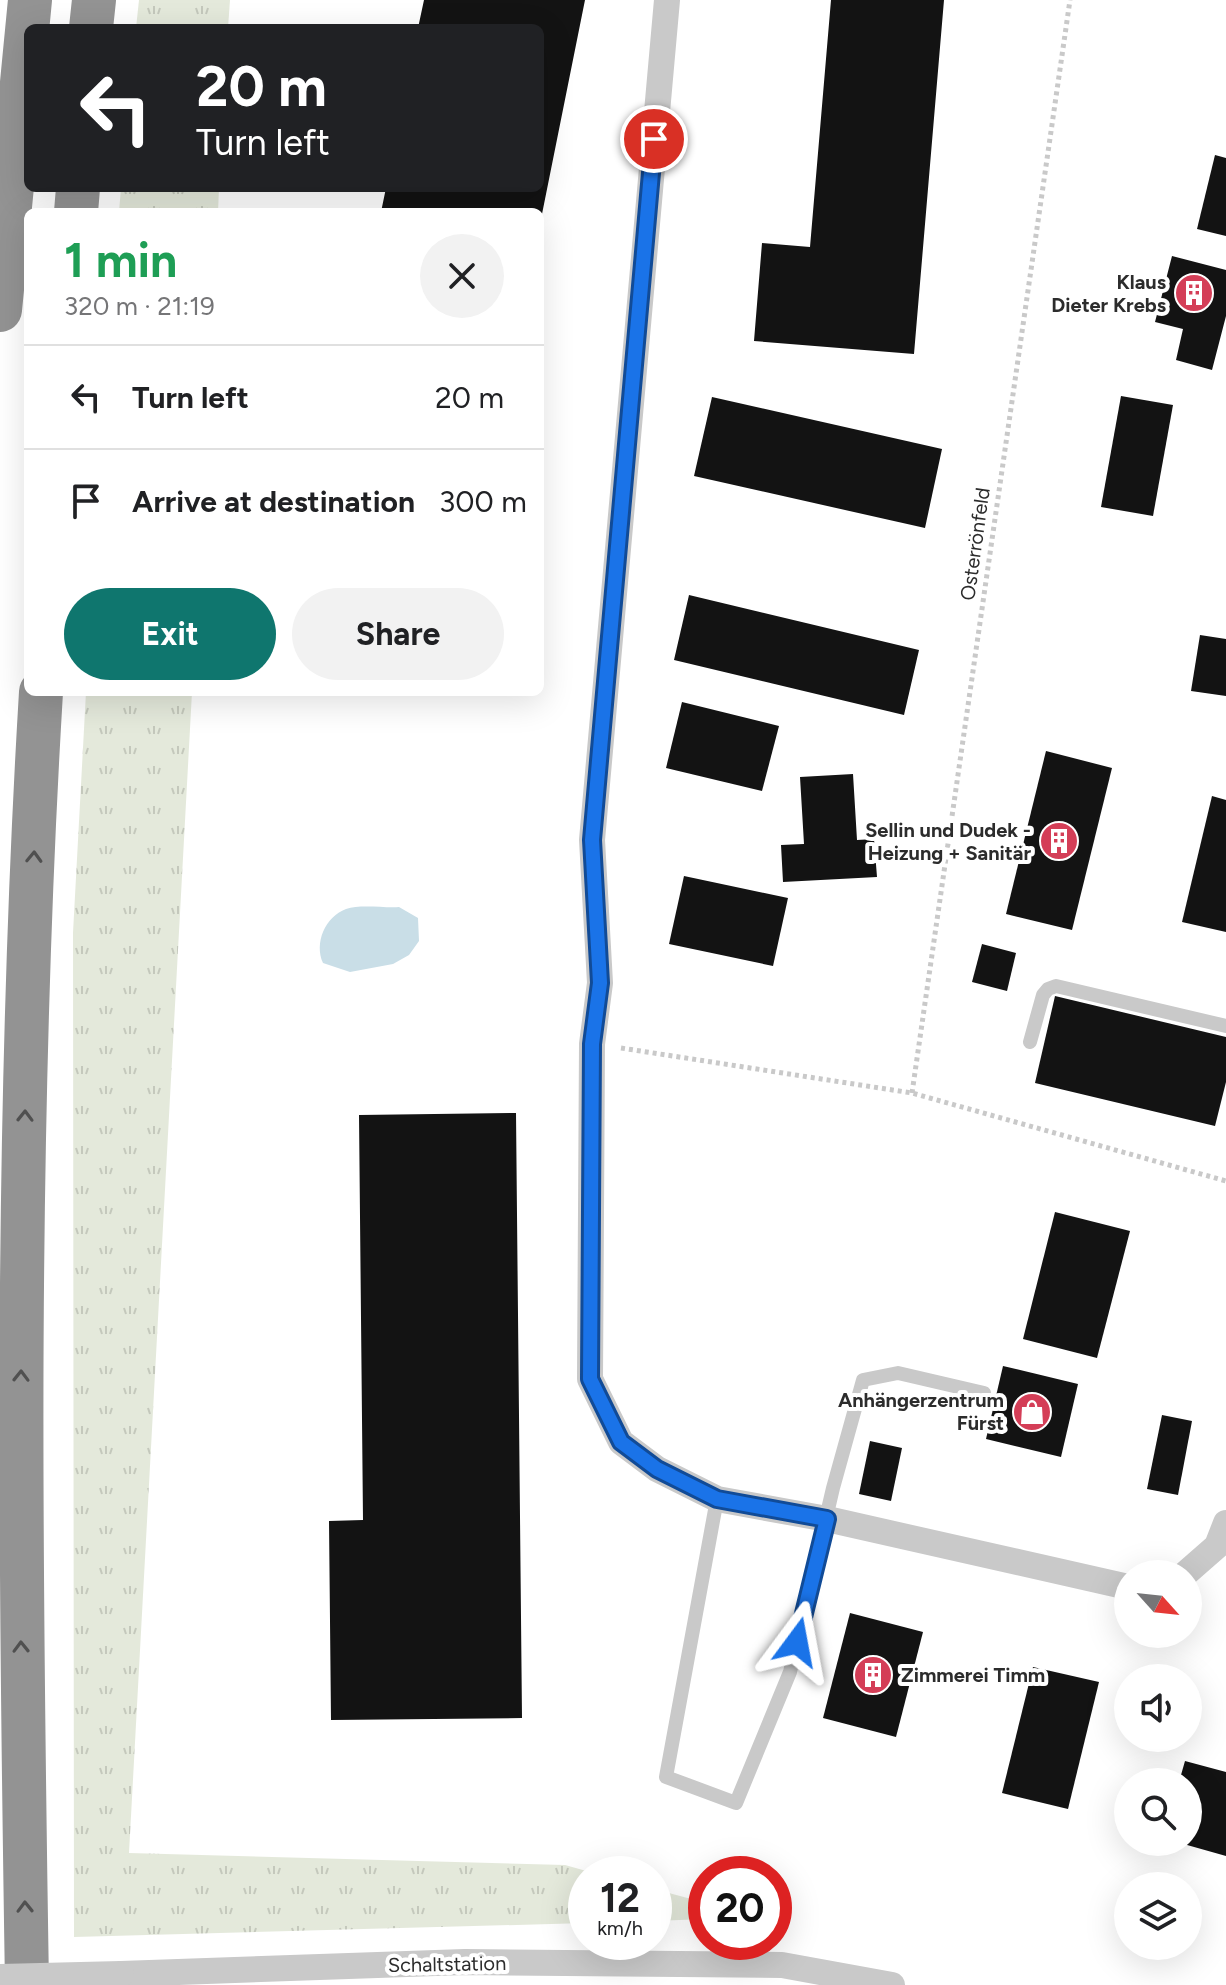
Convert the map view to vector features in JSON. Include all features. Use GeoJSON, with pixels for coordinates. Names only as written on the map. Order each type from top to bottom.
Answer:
{"type":"FeatureCollection","features":[{"type":"Feature","properties":{"kind":"highway"},"geometry":{"type":"LineString","coordinates":[[28,24],[30,0]]}},
{"type":"Feature","properties":{"kind":"highway"},"geometry":{"type":"LineString","coordinates":[[91,24],[94,0]]}},
{"type":"Feature","properties":{"kind":"highway"},"geometry":{"type":"LineString","coordinates":[[0,310],[24,62]]}},
{"type":"Feature","properties":{"kind":"highway"},"geometry":{"type":"LineString","coordinates":[[27,1985],[20,1454],[25,1095],[41,696]]}},
{"type":"Feature","properties":{"kind":"street"},"geometry":{"type":"LineString","coordinates":[[667,0],[592,840],[600,983],[592,1044],[590,1379],[621,1442],[657,1469],[717,1499],[827,1519],[1114,1584]]}},
{"type":"Feature","properties":{"kind":"street"},"geometry":{"type":"LineString","coordinates":[[1201,1560],[1217,1546],[1226,1523]]}},
{"type":"Feature","properties":{"kind":"street","name":"Schaltstation"},"geometry":{"type":"LineString","coordinates":[[0,1977],[465,1962],[782,1965],[892,1985]]}},
{"type":"Feature","properties":{"kind":"lane"},"geometry":{"type":"LineString","coordinates":[[1030,1042],[1043,995],[1056,986],[1226,1026]]}},
{"type":"Feature","properties":{"kind":"lane"},"geometry":{"type":"LineString","coordinates":[[717,1499],[666,1777],[736,1803],[790,1672],[833,1488],[863,1380],[898,1373],[984,1393]]}},
{"type":"Feature","properties":{"kind":"path","name":"Osterrönfeld"},"geometry":{"type":"LineString","coordinates":[[912,1093],[1070,0]]}},
{"type":"Feature","properties":{"kind":"path"},"geometry":{"type":"LineString","coordinates":[[592,1044],[912,1093],[1226,1181]]}},
{"type":"Feature","properties":{"kind":"green space"},"geometry":{"type":"Polygon","coordinates":[[[139,0],[230,0],[228,24],[136,24],[139,0]]]}},
{"type":"Feature","properties":{"kind":"green space"},"geometry":{"type":"Polygon","coordinates":[[[121,192],[219,192],[218,208],[119,208],[121,192]]]}},
{"type":"Feature","properties":{"kind":"green space"},"geometry":{"type":"Polygon","coordinates":[[[86,696],[192,696],[129,1853],[565,1865],[568,1866],[568,1923],[74,1937],[73,933],[86,696]]]}},
{"type":"Feature","properties":{"kind":"green space"},"geometry":{"type":"Polygon","coordinates":[[[672,1894],[688,1898],[688,1920],[672,1920],[672,1894]]]}},
{"type":"Feature","properties":{"kind":"water"},"geometry":{"type":"Polygon","coordinates":[[[358,907],[399,907],[418,918],[419,941],[409,955],[393,964],[350,972],[323,963],[321,939],[332,918],[346,909],[358,907]]]}},
{"type":"Feature","properties":{"kind":"building"},"geometry":{"type":"Polygon","coordinates":[[[424,0],[585,0],[543,208],[382,208],[385,192],[544,192],[544,24],[419,24],[424,0]]]}},
{"type":"Feature","properties":{"kind":"building"},"geometry":{"type":"Polygon","coordinates":[[[831,0],[944,0],[914,354],[754,341],[762,243],[810,247],[831,0]]]}},
{"type":"Feature","properties":{"kind":"building"},"geometry":{"type":"Polygon","coordinates":[[[1215,155],[1226,158],[1226,236],[1197,229],[1215,155]]]}},
{"type":"Feature","properties":{"kind":"building","name":"Klaus Dieter Krebs"},"geometry":{"type":"Polygon","coordinates":[[[1172,256],[1226,270],[1226,316],[1212,370],[1176,360],[1183,329],[1155,322],[1172,256]]]}},
{"type":"Feature","properties":{"kind":"building"},"geometry":{"type":"Polygon","coordinates":[[[1121,396],[1173,405],[1153,516],[1101,507],[1121,396]]]}},
{"type":"Feature","properties":{"kind":"building"},"geometry":{"type":"Polygon","coordinates":[[[712,397],[942,449],[925,528],[694,476],[712,397]]]}},
{"type":"Feature","properties":{"kind":"building"},"geometry":{"type":"Polygon","coordinates":[[[689,595],[919,650],[904,715],[674,660],[689,595]]]}},
{"type":"Feature","properties":{"kind":"building"},"geometry":{"type":"Polygon","coordinates":[[[1200,635],[1226,639],[1226,696],[1191,691],[1200,635]]]}},
{"type":"Feature","properties":{"kind":"building"},"geometry":{"type":"Polygon","coordinates":[[[682,702],[779,726],[762,791],[666,768],[682,702]]]}},
{"type":"Feature","properties":{"kind":"building","name":"Sellin und Dudek - Heizung + Sanitär"},"geometry":{"type":"Polygon","coordinates":[[[1046,751],[1112,768],[1072,930],[1006,914],[1046,751]]]}},
{"type":"Feature","properties":{"kind":"building"},"geometry":{"type":"Polygon","coordinates":[[[853,774],[857,840],[874,839],[877,877],[783,882],[781,845],[804,844],[800,777],[853,774]]]}},
{"type":"Feature","properties":{"kind":"building"},"geometry":{"type":"Polygon","coordinates":[[[1212,796],[1226,800],[1226,932],[1182,922],[1212,796]]]}},
{"type":"Feature","properties":{"kind":"building"},"geometry":{"type":"Polygon","coordinates":[[[684,876],[788,898],[773,966],[669,944],[684,876]]]}},
{"type":"Feature","properties":{"kind":"building"},"geometry":{"type":"Polygon","coordinates":[[[982,944],[1016,953],[1007,991],[972,982],[982,944]]]}},
{"type":"Feature","properties":{"kind":"building"},"geometry":{"type":"Polygon","coordinates":[[[1055,996],[1226,1037],[1226,1082],[1215,1126],[1035,1083],[1055,996]]]}},
{"type":"Feature","properties":{"kind":"building"},"geometry":{"type":"Polygon","coordinates":[[[516,1113],[522,1718],[331,1720],[329,1521],[363,1520],[359,1115],[516,1113]]]}},
{"type":"Feature","properties":{"kind":"building"},"geometry":{"type":"Polygon","coordinates":[[[1055,1212],[1130,1231],[1097,1358],[1023,1339],[1055,1212]]]}},
{"type":"Feature","properties":{"kind":"building","name":"Anhängerzentrum Fürst"},"geometry":{"type":"Polygon","coordinates":[[[1003,1366],[1078,1384],[1061,1457],[986,1439],[1003,1366]]]}},
{"type":"Feature","properties":{"kind":"building"},"geometry":{"type":"Polygon","coordinates":[[[1162,1415],[1192,1421],[1178,1495],[1147,1489],[1162,1415]]]}},
{"type":"Feature","properties":{"kind":"building"},"geometry":{"type":"Polygon","coordinates":[[[870,1441],[902,1448],[891,1501],[859,1494],[870,1441]]]}},
{"type":"Feature","properties":{"kind":"building","name":"Zimmerei Timm"},"geometry":{"type":"Polygon","coordinates":[[[850,1613],[923,1632],[896,1737],[823,1718],[850,1613]]]}},
{"type":"Feature","properties":{"kind":"building"},"geometry":{"type":"Polygon","coordinates":[[[1033,1667],[1099,1682],[1068,1809],[1002,1793],[1033,1667]]]}},
{"type":"Feature","properties":{"kind":"building"},"geometry":{"type":"Polygon","coordinates":[[[1185,1761],[1226,1772],[1226,1856],[1202,1849],[1202,1768],[1183,1768],[1185,1761]]]}},
{"type":"Feature","properties":{"kind":"place","name":"Klaus Dieter Krebs"},"geometry":{"type":"Point","coordinates":[1194,293]}},
{"type":"Feature","properties":{"kind":"place","name":"Sellin und Dudek - Heizung + Sanitär"},"geometry":{"type":"Point","coordinates":[1059,841]}},
{"type":"Feature","properties":{"kind":"place","name":"Anhängerzentrum Fürst"},"geometry":{"type":"Point","coordinates":[1032,1412]}},
{"type":"Feature","properties":{"kind":"place","name":"Zimmerei Timm"},"geometry":{"type":"Point","coordinates":[873,1675]}},
{"type":"Feature","properties":{"kind":"route"},"geometry":{"type":"LineString","coordinates":[[654,139],[592,840],[600,983],[592,1044],[590,1379],[621,1442],[657,1469],[717,1499],[827,1519],[797,1642]]}}]}
